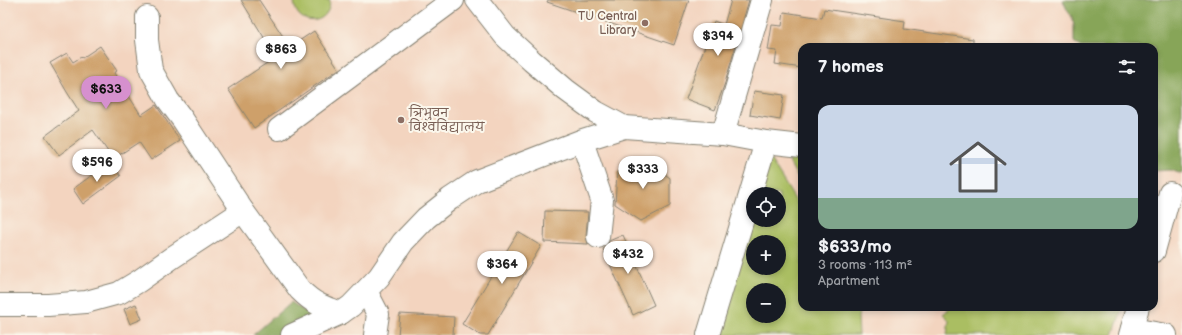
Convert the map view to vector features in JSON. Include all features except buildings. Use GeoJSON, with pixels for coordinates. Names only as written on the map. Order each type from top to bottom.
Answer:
{"type":"FeatureCollection","features":[{"type":"Feature","properties":{"kind":"lane"},"geometry":{"type":"LineString","coordinates":[[279,129],[453,0]]}},
{"type":"Feature","properties":{"kind":"lane"},"geometry":{"type":"LineString","coordinates":[[477,0],[505,36],[532,61],[566,90],[596,112],[624,127]]}},
{"type":"Feature","properties":{"kind":"lane"},"geometry":{"type":"LineString","coordinates":[[723,134],[762,0]]}},
{"type":"Feature","properties":{"kind":"lane"},"geometry":{"type":"LineString","coordinates":[[147,17],[147,40],[151,70],[168,100],[300,290],[318,305],[341,313]]}},
{"type":"Feature","properties":{"kind":"lane"},"geometry":{"type":"LineString","coordinates":[[292,335],[341,313],[357,301],[379,277],[403,242],[426,218],[450,199],[477,181],[582,141],[624,127],[723,134],[766,142],[798,146]]}},
{"type":"Feature","properties":{"kind":"lane"},"geometry":{"type":"LineString","coordinates":[[582,141],[602,200],[598,237]]}},
{"type":"Feature","properties":{"kind":"lane"},"geometry":{"type":"LineString","coordinates":[[708,335],[766,142]]}},
{"type":"Feature","properties":{"kind":"lane"},"geometry":{"type":"LineString","coordinates":[[1158,235],[1169,192]]}},
{"type":"Feature","properties":{"kind":"lane"},"geometry":{"type":"LineString","coordinates":[[0,305],[48,305],[86,302],[119,293],[244,211]]}},
{"type":"Feature","properties":{"kind":"lane"},"geometry":{"type":"LineString","coordinates":[[366,291],[378,314],[375,335]]}},
{"type":"Feature","properties":{"kind":"lane"},"geometry":{"type":"LineString","coordinates":[[1137,311],[1131,332],[1166,335]]}},
{"type":"Feature","properties":{"kind":"shaded area","name":"त्रिभुवन विश्वविद्यालय"},"geometry":{"type":"Polygon","coordinates":[[[0,0],[1182,0],[1182,335],[0,335],[0,0]]]}},
{"type":"Feature","properties":{"kind":"green space"},"geometry":{"type":"Polygon","coordinates":[[[294,0],[330,0],[329,9],[325,15],[312,21],[300,16],[296,9],[294,0]]]}},
{"type":"Feature","properties":{"kind":"green space"},"geometry":{"type":"Polygon","coordinates":[[[1063,0],[1182,0],[1182,174],[1170,170],[1158,171],[1158,43],[1075,43],[1072,17],[1063,0]]]}},
{"type":"Feature","properties":{"kind":"green space"},"geometry":{"type":"Polygon","coordinates":[[[760,155],[770,159],[798,204],[798,311],[859,311],[859,335],[706,335],[746,202],[746,227],[786,227],[786,187],[750,187],[760,155]]]}},
{"type":"Feature","properties":{"kind":"green space"},"geometry":{"type":"Polygon","coordinates":[[[785,155],[798,157],[798,178],[785,155]]]}},
{"type":"Feature","properties":{"kind":"green space"},"geometry":{"type":"Polygon","coordinates":[[[291,302],[317,319],[282,335],[253,335],[291,302]]]}},
{"type":"Feature","properties":{"kind":"green space"},"geometry":{"type":"Polygon","coordinates":[[[947,311],[1122,311],[1113,335],[947,335],[949,320],[943,314],[947,311]]]}},
{"type":"Feature","properties":{"kind":"place","name":"TU Central Library"},"geometry":{"type":"Point","coordinates":[645,23]}},
{"type":"Feature","properties":{"kind":"place","name":"त्रिभुवन विश्वविद्यालय"},"geometry":{"type":"Point","coordinates":[401,120]}}]}
